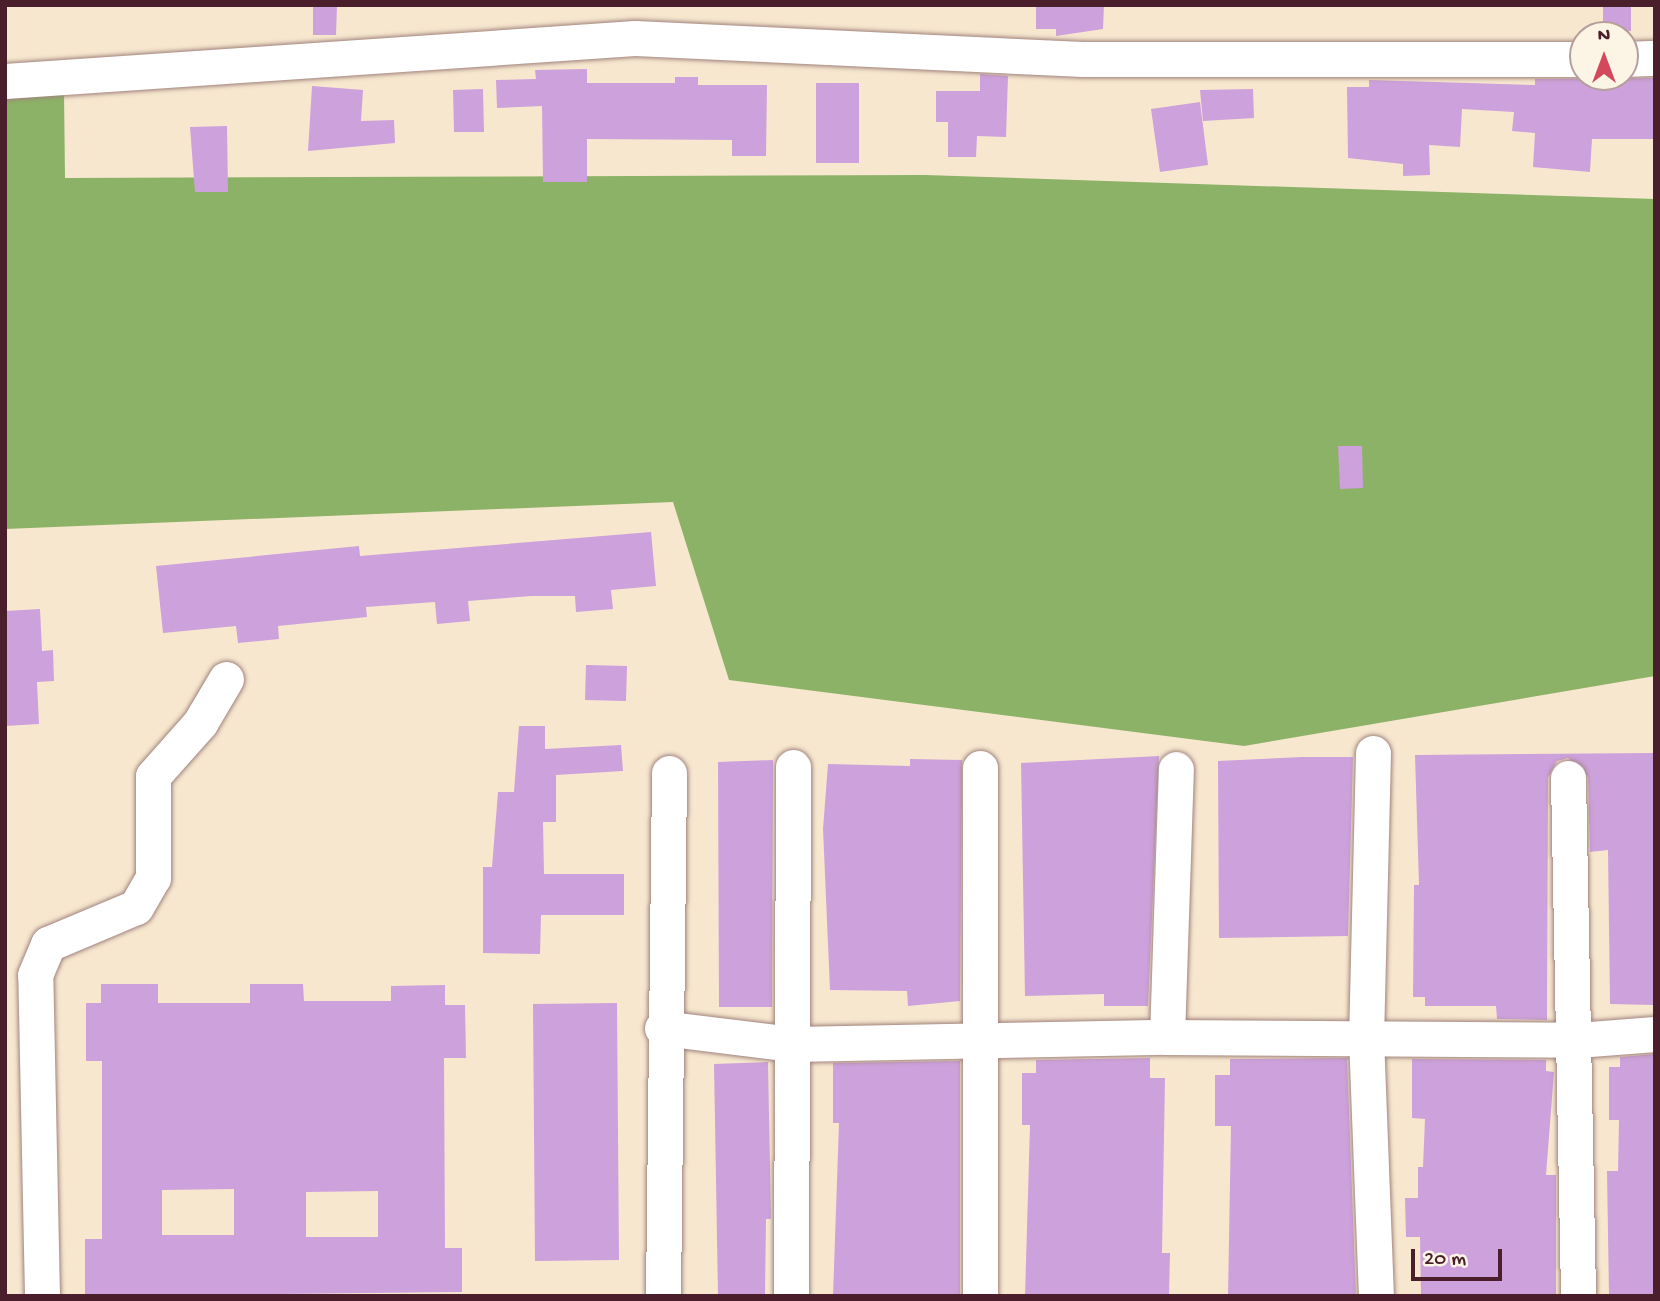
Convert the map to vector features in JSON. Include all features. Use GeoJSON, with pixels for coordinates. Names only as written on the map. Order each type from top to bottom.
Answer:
{"type":"FeatureCollection","features":[{"type":"Feature","properties":{"kind":"street"},"geometry":{"type":"LineString","coordinates":[[5,81],[635,38],[1083,60],[1569,60]]}},
{"type":"Feature","properties":{"kind":"street"},"geometry":{"type":"LineString","coordinates":[[42,1296],[35,975],[48,944],[136,907],[153,878],[153,776],[200,723],[226,678]]}},
{"type":"Feature","properties":{"kind":"street"},"geometry":{"type":"LineString","coordinates":[[1373,753],[1366,1037],[1376,1296]]}},
{"type":"Feature","properties":{"kind":"street"},"geometry":{"type":"LineString","coordinates":[[791,1296],[793,767]]}},
{"type":"Feature","properties":{"kind":"street"},"geometry":{"type":"LineString","coordinates":[[980,768],[980,1296]]}},
{"type":"Feature","properties":{"kind":"street"},"geometry":{"type":"LineString","coordinates":[[1167,1037],[1176,769]]}},
{"type":"Feature","properties":{"kind":"street"},"geometry":{"type":"LineString","coordinates":[[663,1296],[662,1028],[669,773]]}},
{"type":"Feature","properties":{"kind":"street"},"geometry":{"type":"LineString","coordinates":[[1568,778],[1577,1040],[1578,1296]]}},
{"type":"Feature","properties":{"kind":"street"},"geometry":{"type":"LineString","coordinates":[[662,1028],[793,1044],[982,1043],[1167,1037],[1577,1040],[1655,1034]]}},
{"type":"Feature","properties":{"kind":"green space"},"geometry":{"type":"Polygon","coordinates":[[[64,92],[65,178],[925,175],[1655,199],[1655,676],[1244,746],[729,680],[673,502],[5,529],[5,99],[64,92]]]}},
{"type":"Feature","properties":{"kind":"building"},"geometry":{"type":"Polygon","coordinates":[[[313,5],[337,5],[336,35],[313,35],[313,5]]]}},
{"type":"Feature","properties":{"kind":"building"},"geometry":{"type":"Polygon","coordinates":[[[1036,5],[1104,5],[1103,29],[1056,36],[1056,29],[1036,29],[1036,5]]]}},
{"type":"Feature","properties":{"kind":"building"},"geometry":{"type":"Polygon","coordinates":[[[1603,5],[1631,5],[1631,21],[1603,21],[1603,5]]]}},
{"type":"Feature","properties":{"kind":"building"},"geometry":{"type":"Polygon","coordinates":[[[587,69],[587,83],[675,83],[675,77],[698,77],[698,85],[767,85],[766,156],[732,156],[732,140],[587,139],[587,182],[543,182],[542,106],[497,108],[496,80],[536,79],[535,70],[587,69]]]}},
{"type":"Feature","properties":{"kind":"building"},"geometry":{"type":"Polygon","coordinates":[[[980,74],[1008,76],[1006,137],[977,136],[976,157],[948,157],[948,122],[936,122],[936,91],[980,91],[980,74]]]}},
{"type":"Feature","properties":{"kind":"building"},"geometry":{"type":"Polygon","coordinates":[[[1639,78],[1655,78],[1655,139],[1592,139],[1590,172],[1533,167],[1535,133],[1512,131],[1514,112],[1462,109],[1460,147],[1429,145],[1430,175],[1403,176],[1403,164],[1348,158],[1347,87],[1369,87],[1369,80],[1535,85],[1535,79],[1569,79],[1569,91],[1639,91],[1639,78]]]}},
{"type":"Feature","properties":{"kind":"building"},"geometry":{"type":"Polygon","coordinates":[[[816,83],[859,83],[859,163],[816,163],[816,83]]]}},
{"type":"Feature","properties":{"kind":"building"},"geometry":{"type":"Polygon","coordinates":[[[312,86],[363,90],[361,121],[394,120],[395,143],[308,151],[312,86]]]}},
{"type":"Feature","properties":{"kind":"building"},"geometry":{"type":"Polygon","coordinates":[[[483,89],[484,132],[454,132],[453,90],[483,89]]]}},
{"type":"Feature","properties":{"kind":"building"},"geometry":{"type":"Polygon","coordinates":[[[1253,89],[1254,118],[1203,121],[1200,90],[1253,89]]]}},
{"type":"Feature","properties":{"kind":"building"},"geometry":{"type":"Polygon","coordinates":[[[1200,102],[1208,165],[1160,172],[1151,109],[1200,102]]]}},
{"type":"Feature","properties":{"kind":"building"},"geometry":{"type":"Polygon","coordinates":[[[227,126],[228,192],[195,192],[190,127],[227,126]]]}},
{"type":"Feature","properties":{"kind":"building"},"geometry":{"type":"Polygon","coordinates":[[[1338,446],[1362,446],[1363,488],[1340,489],[1338,446]]]}},
{"type":"Feature","properties":{"kind":"building"},"geometry":{"type":"Polygon","coordinates":[[[651,532],[656,586],[611,590],[613,609],[576,612],[575,596],[531,596],[468,601],[470,621],[437,624],[435,602],[366,607],[367,617],[278,626],[279,639],[238,643],[236,626],[163,633],[156,566],[359,546],[360,556],[651,532]]]}},
{"type":"Feature","properties":{"kind":"building"},"geometry":{"type":"Polygon","coordinates":[[[40,609],[42,651],[53,650],[54,681],[37,682],[39,724],[5,726],[5,611],[40,609]]]}},
{"type":"Feature","properties":{"kind":"building"},"geometry":{"type":"Polygon","coordinates":[[[586,665],[627,666],[626,701],[585,700],[586,665]]]}},
{"type":"Feature","properties":{"kind":"building"},"geometry":{"type":"Polygon","coordinates":[[[519,726],[545,726],[545,749],[621,745],[623,771],[556,775],[556,822],[543,822],[544,874],[624,874],[624,915],[541,915],[540,954],[483,953],[483,867],[492,867],[498,792],[514,792],[519,726]]]}},
{"type":"Feature","properties":{"kind":"building"},"geometry":{"type":"Polygon","coordinates":[[[1655,753],[1655,1005],[1610,1004],[1608,850],[1590,852],[1588,777],[1568,758],[1557,761],[1548,778],[1547,1020],[1497,1019],[1496,1006],[1425,1006],[1425,997],[1413,997],[1414,885],[1419,885],[1415,755],[1655,753]]]}},
{"type":"Feature","properties":{"kind":"building"},"geometry":{"type":"Polygon","coordinates":[[[1159,756],[1148,1006],[1104,1006],[1104,994],[1025,996],[1021,763],[1159,756]]]}},
{"type":"Feature","properties":{"kind":"building"},"geometry":{"type":"Polygon","coordinates":[[[1353,757],[1348,936],[1219,938],[1218,761],[1353,757]]]}},
{"type":"Feature","properties":{"kind":"building"},"geometry":{"type":"Polygon","coordinates":[[[910,759],[962,760],[960,1001],[908,1006],[907,991],[830,990],[823,829],[828,764],[910,766],[910,759]]]}},
{"type":"Feature","properties":{"kind":"building"},"geometry":{"type":"Polygon","coordinates":[[[773,760],[772,1007],[719,1007],[718,762],[773,760]]]}},
{"type":"Feature","properties":{"kind":"building"},"geometry":{"type":"Polygon","coordinates":[[[101,984],[158,984],[158,1003],[250,1003],[250,984],[303,984],[304,1001],[391,1001],[391,986],[445,985],[445,1005],[465,1005],[466,1058],[444,1058],[445,1248],[462,1248],[462,1292],[85,1296],[85,1239],[102,1239],[102,1061],[86,1061],[86,1003],[101,1003],[101,984]],[[234,1189],[162,1190],[162,1235],[234,1235],[234,1189]],[[378,1191],[306,1192],[306,1237],[378,1237],[378,1191]]]}},
{"type":"Feature","properties":{"kind":"building"},"geometry":{"type":"Polygon","coordinates":[[[617,1003],[619,1260],[535,1261],[533,1004],[617,1003]]]}},
{"type":"Feature","properties":{"kind":"building"},"geometry":{"type":"Polygon","coordinates":[[[1655,1054],[1655,1296],[1609,1296],[1607,1171],[1618,1171],[1619,1120],[1609,1120],[1609,1067],[1620,1067],[1620,1057],[1655,1054]]]}},
{"type":"Feature","properties":{"kind":"building"},"geometry":{"type":"Polygon","coordinates":[[[1150,1058],[1150,1078],[1165,1078],[1162,1253],[1170,1253],[1169,1296],[1025,1296],[1030,1125],[1022,1125],[1022,1073],[1036,1073],[1036,1060],[1150,1058]]]}},
{"type":"Feature","properties":{"kind":"building"},"geometry":{"type":"Polygon","coordinates":[[[1347,1058],[1356,1296],[1228,1296],[1231,1126],[1215,1126],[1215,1075],[1230,1075],[1230,1059],[1347,1058]]]}},
{"type":"Feature","properties":{"kind":"building"},"geometry":{"type":"Polygon","coordinates":[[[1412,1059],[1546,1060],[1546,1071],[1554,1072],[1546,1175],[1556,1175],[1556,1296],[1421,1296],[1420,1237],[1406,1237],[1405,1198],[1418,1198],[1418,1167],[1423,1167],[1425,1119],[1412,1118],[1412,1059]]]}},
{"type":"Feature","properties":{"kind":"building"},"geometry":{"type":"Polygon","coordinates":[[[960,1061],[960,1296],[833,1296],[839,1123],[833,1123],[833,1063],[960,1061]]]}},
{"type":"Feature","properties":{"kind":"building"},"geometry":{"type":"Polygon","coordinates":[[[768,1062],[771,1219],[766,1219],[765,1296],[718,1296],[714,1064],[768,1062]]]}}]}
